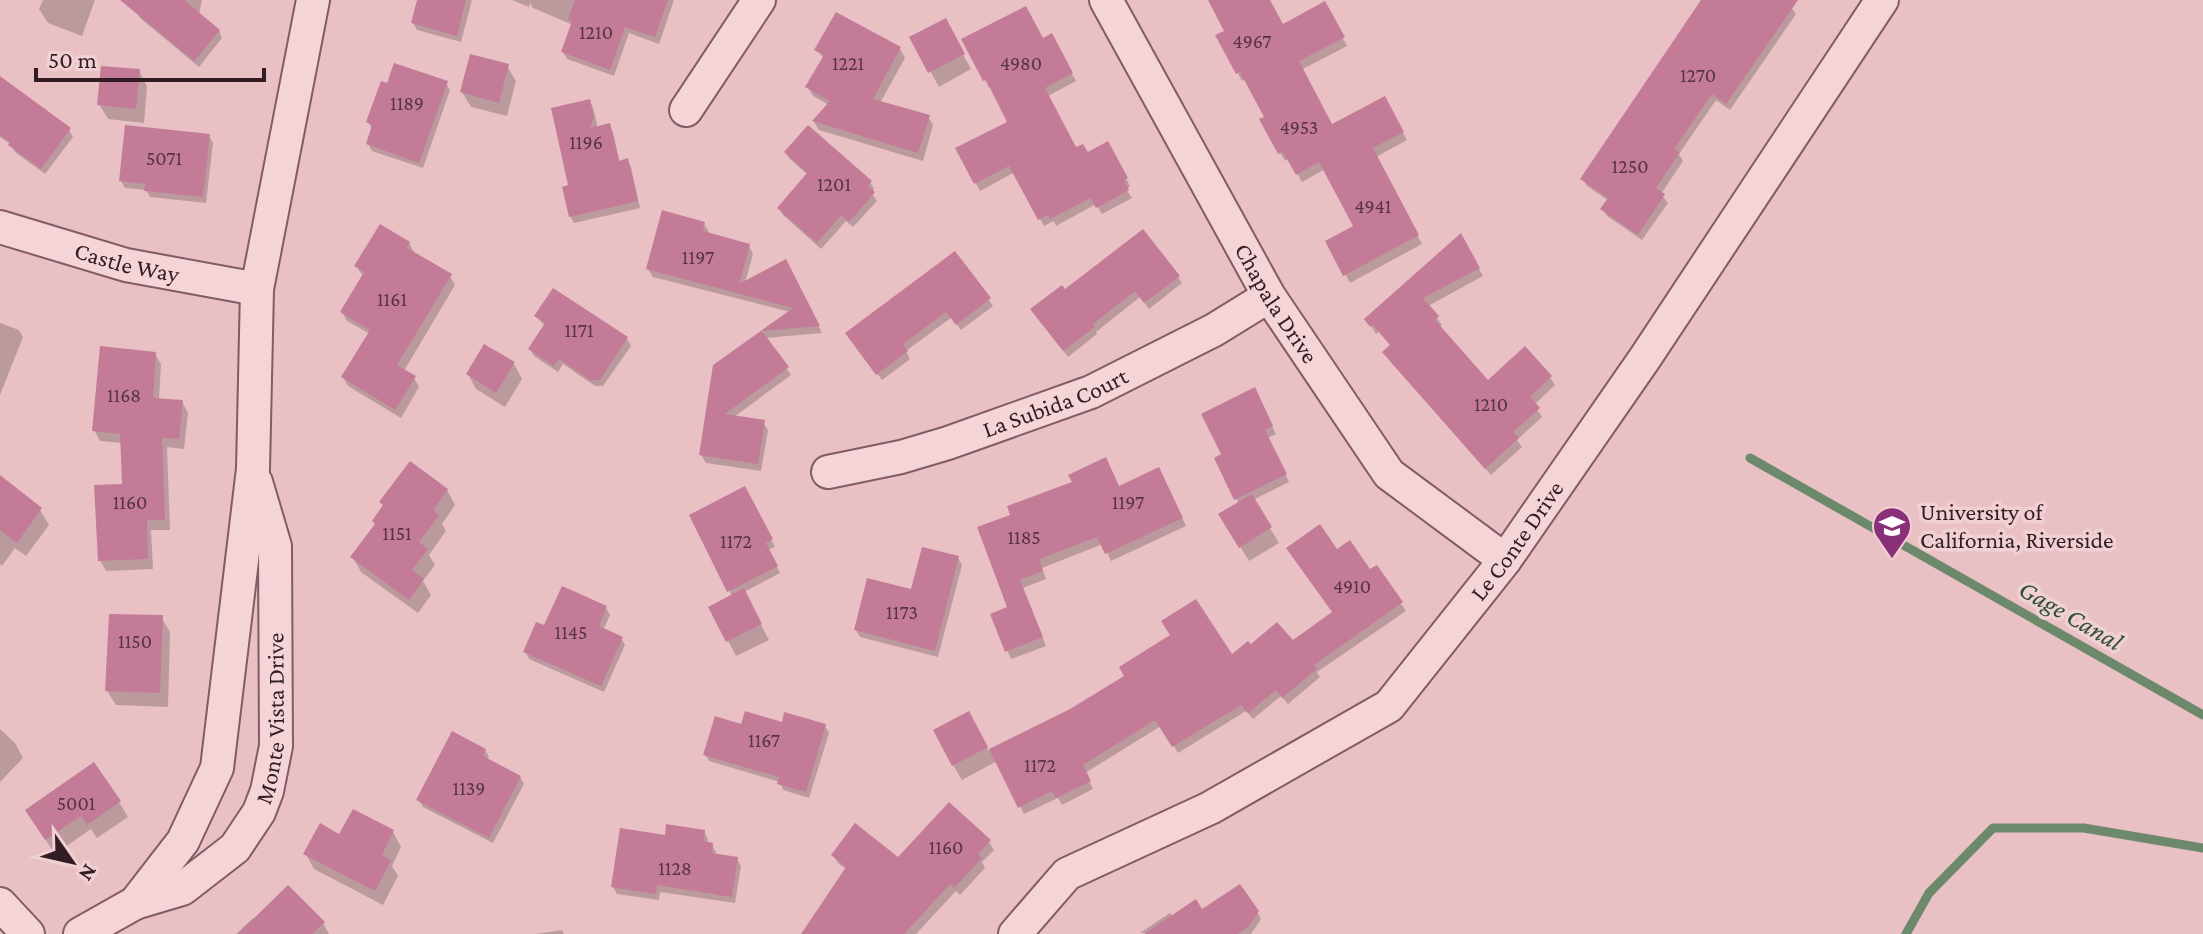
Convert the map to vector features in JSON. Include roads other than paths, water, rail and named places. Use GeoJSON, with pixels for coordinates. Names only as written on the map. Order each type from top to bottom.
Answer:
{"type":"FeatureCollection","features":[{"type":"Feature","properties":{"kind":"street","name":"Monte Vista Drive"},"geometry":{"type":"LineString","coordinates":[[135,903],[183,841],[217,768],[253,469],[257,289],[313,0]]}},
{"type":"Feature","properties":{"kind":"street"},"geometry":{"type":"LineString","coordinates":[[686,110],[759,0]]}},
{"type":"Feature","properties":{"kind":"street","name":"Chapala Drive"},"geometry":{"type":"LineString","coordinates":[[1106,0],[1269,296],[1389,474],[1505,560]]}},
{"type":"Feature","properties":{"kind":"street","name":"Le Conte Drive"},"geometry":{"type":"LineString","coordinates":[[1015,934],[1067,874],[1210,808],[1389,706],[1505,560],[1645,358],[1882,0]]}},
{"type":"Feature","properties":{"kind":"street","name":"Castle Way"},"geometry":{"type":"LineString","coordinates":[[0,227],[126,265],[257,289]]}},
{"type":"Feature","properties":{"kind":"street","name":"La Subida Court"},"geometry":{"type":"LineString","coordinates":[[828,472],[936,447],[1091,392],[1214,330],[1269,296]]}},
{"type":"Feature","properties":{"kind":"street","name":"Monte Vista Drive"},"geometry":{"type":"LineString","coordinates":[[80,934],[135,903],[182,889],[235,848],[259,812],[267,791],[276,746],[275,546],[253,469]]}},
{"type":"Feature","properties":{"kind":"street"},"geometry":{"type":"LineString","coordinates":[[0,904],[28,934]]}},
{"type":"Feature","properties":{"kind":"waterway","name":"Gage Canal"},"geometry":{"type":"LineString","coordinates":[[1750,458],[2203,715]]}},
{"type":"Feature","properties":{"kind":"waterway"},"geometry":{"type":"LineString","coordinates":[[1906,934],[1929,893],[1993,828],[2084,828],[2203,848]]}},
{"type":"Feature","properties":{"kind":"place","name":"University of California, Riverside"},"geometry":{"type":"Point","coordinates":[1892,560]}}]}
